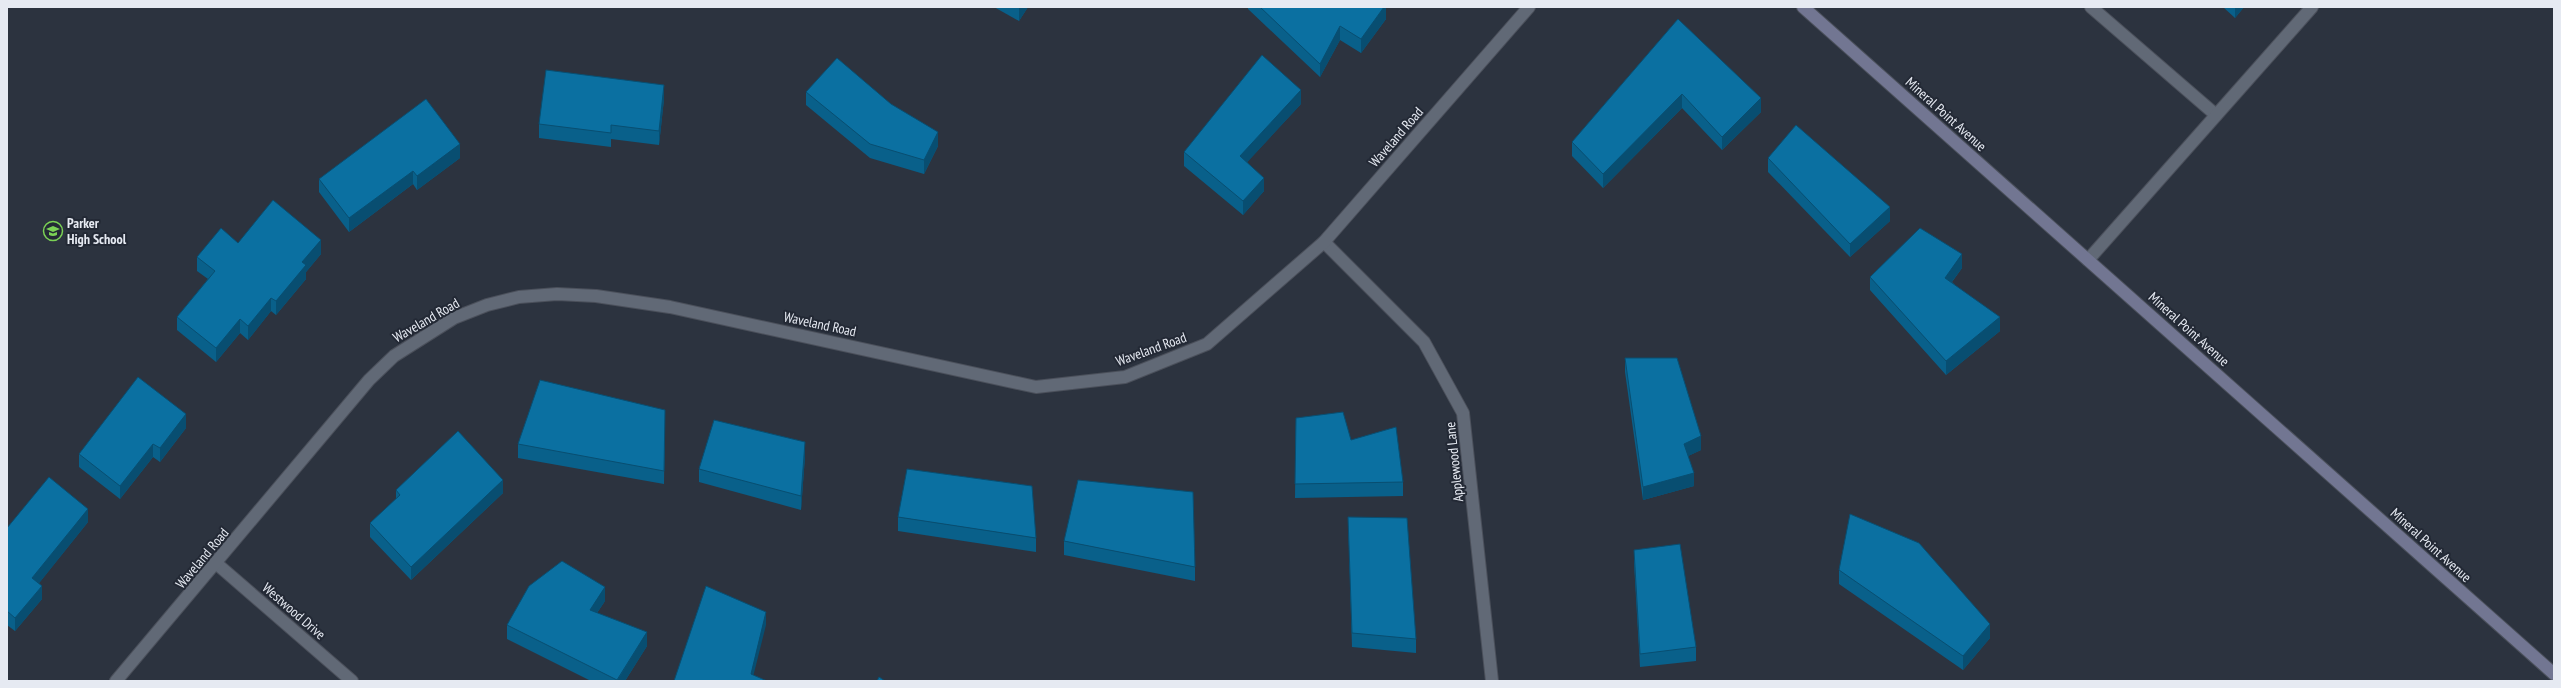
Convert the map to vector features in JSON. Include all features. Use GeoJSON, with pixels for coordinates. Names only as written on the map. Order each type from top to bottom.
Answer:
{"type":"FeatureCollection","features":[{"type":"Feature","properties":{"kind":"street","name":"Waveland Road"},"geometry":{"type":"LineString","coordinates":[[116,681],[217,564],[369,380],[394,356],[424,335],[454,318],[487,304],[519,297],[557,294],[596,296],[670,307],[1036,387],[1125,377],[1207,344],[1324,242],[1529,7]]}},
{"type":"Feature","properties":{"kind":"street","name":"Mineral Point Avenue"},"geometry":{"type":"LineString","coordinates":[[1803,7],[2554,674]]}},
{"type":"Feature","properties":{"kind":"street"},"geometry":{"type":"LineString","coordinates":[[2091,7],[2216,116]]}},
{"type":"Feature","properties":{"kind":"street"},"geometry":{"type":"LineString","coordinates":[[2088,260],[2312,7]]}},
{"type":"Feature","properties":{"kind":"street","name":"Applewood Lane"},"geometry":{"type":"LineString","coordinates":[[1324,242],[1424,342],[1464,413],[1492,681]]}},
{"type":"Feature","properties":{"kind":"street","name":"Westwood Drive"},"geometry":{"type":"LineString","coordinates":[[217,564],[352,681]]}},
{"type":"Feature","properties":{"kind":"building"},"geometry":{"type":"Polygon","coordinates":[[[1260,7],[1384,7],[1361,39],[1340,26],[1320,64],[1260,7]]]}},
{"type":"Feature","properties":{"kind":"building"},"geometry":{"type":"Polygon","coordinates":[[[1678,19],[1761,98],[1722,137],[1682,94],[1603,174],[1572,142],[1678,19]]]}},
{"type":"Feature","properties":{"kind":"building"},"geometry":{"type":"Polygon","coordinates":[[[1262,55],[1301,90],[1240,156],[1264,178],[1243,201],[1184,152],[1262,55]]]}},
{"type":"Feature","properties":{"kind":"building"},"geometry":{"type":"Polygon","coordinates":[[[837,58],[891,104],[938,132],[924,160],[870,144],[806,92],[837,58]]]}},
{"type":"Feature","properties":{"kind":"building"},"geometry":{"type":"Polygon","coordinates":[[[546,70],[664,85],[659,131],[611,125],[611,133],[539,124],[546,70]]]}},
{"type":"Feature","properties":{"kind":"building"},"geometry":{"type":"Polygon","coordinates":[[[426,99],[460,144],[417,176],[413,171],[349,218],[319,179],[426,99]]]}},
{"type":"Feature","properties":{"kind":"building"},"geometry":{"type":"Polygon","coordinates":[[[1796,125],[1890,207],[1850,244],[1768,158],[1796,125]]]}},
{"type":"Feature","properties":{"kind":"building"},"geometry":{"type":"Polygon","coordinates":[[[273,200],[321,240],[302,262],[306,265],[276,301],[271,298],[248,326],[240,319],[216,348],[177,317],[215,271],[197,257],[221,228],[238,243],[273,200]]]}},
{"type":"Feature","properties":{"kind":"building"},"geometry":{"type":"Polygon","coordinates":[[[1920,228],[1962,254],[1945,278],[2000,317],[1946,361],[1870,277],[1920,228]]]}},
{"type":"Feature","properties":{"kind":"building"},"geometry":{"type":"Polygon","coordinates":[[[1625,358],[1677,358],[1701,436],[1684,444],[1694,473],[1643,487],[1625,358]]]}},
{"type":"Feature","properties":{"kind":"building"},"geometry":{"type":"Polygon","coordinates":[[[138,377],[186,414],[160,448],[153,444],[120,486],[79,454],[138,377]]]}},
{"type":"Feature","properties":{"kind":"building"},"geometry":{"type":"Polygon","coordinates":[[[540,380],[665,410],[664,471],[518,444],[540,380]]]}},
{"type":"Feature","properties":{"kind":"building"},"geometry":{"type":"Polygon","coordinates":[[[1343,412],[1351,440],[1396,427],[1403,482],[1295,484],[1296,418],[1343,412]]]}},
{"type":"Feature","properties":{"kind":"building"},"geometry":{"type":"Polygon","coordinates":[[[714,420],[805,442],[801,496],[699,469],[714,420]]]}},
{"type":"Feature","properties":{"kind":"building"},"geometry":{"type":"Polygon","coordinates":[[[458,431],[503,480],[411,567],[370,523],[400,495],[396,490],[458,431]]]}},
{"type":"Feature","properties":{"kind":"building"},"geometry":{"type":"Polygon","coordinates":[[[907,469],[1032,486],[1036,538],[898,517],[907,469]]]}},
{"type":"Feature","properties":{"kind":"building"},"geometry":{"type":"Polygon","coordinates":[[[49,477],[88,509],[32,578],[42,586],[15,618],[7,611],[7,528],[49,477]]]}},
{"type":"Feature","properties":{"kind":"building"},"geometry":{"type":"Polygon","coordinates":[[[1078,480],[1193,492],[1195,567],[1064,541],[1078,480]]]}},
{"type":"Feature","properties":{"kind":"building"},"geometry":{"type":"Polygon","coordinates":[[[1850,514],[1919,543],[1990,624],[1963,656],[1839,570],[1850,514]]]}},
{"type":"Feature","properties":{"kind":"building"},"geometry":{"type":"Polygon","coordinates":[[[1348,517],[1407,518],[1416,639],[1352,633],[1348,517]]]}},
{"type":"Feature","properties":{"kind":"building"},"geometry":{"type":"Polygon","coordinates":[[[1680,544],[1696,647],[1640,654],[1634,550],[1680,544]]]}},
{"type":"Feature","properties":{"kind":"building"},"geometry":{"type":"Polygon","coordinates":[[[562,561],[605,587],[590,610],[647,632],[617,680],[507,625],[529,586],[562,561]]]}},
{"type":"Feature","properties":{"kind":"building"},"geometry":{"type":"Polygon","coordinates":[[[706,586],[766,612],[751,674],[767,681],[674,681],[706,586]]]}},
{"type":"Feature","properties":{"kind":"building"},"geometry":{"type":"Polygon","coordinates":[[[879,677],[885,681],[877,681],[879,677]]]}},
{"type":"Feature","properties":{"kind":"place","name":"Parker High School"},"geometry":{"type":"Point","coordinates":[53,231]}}]}
